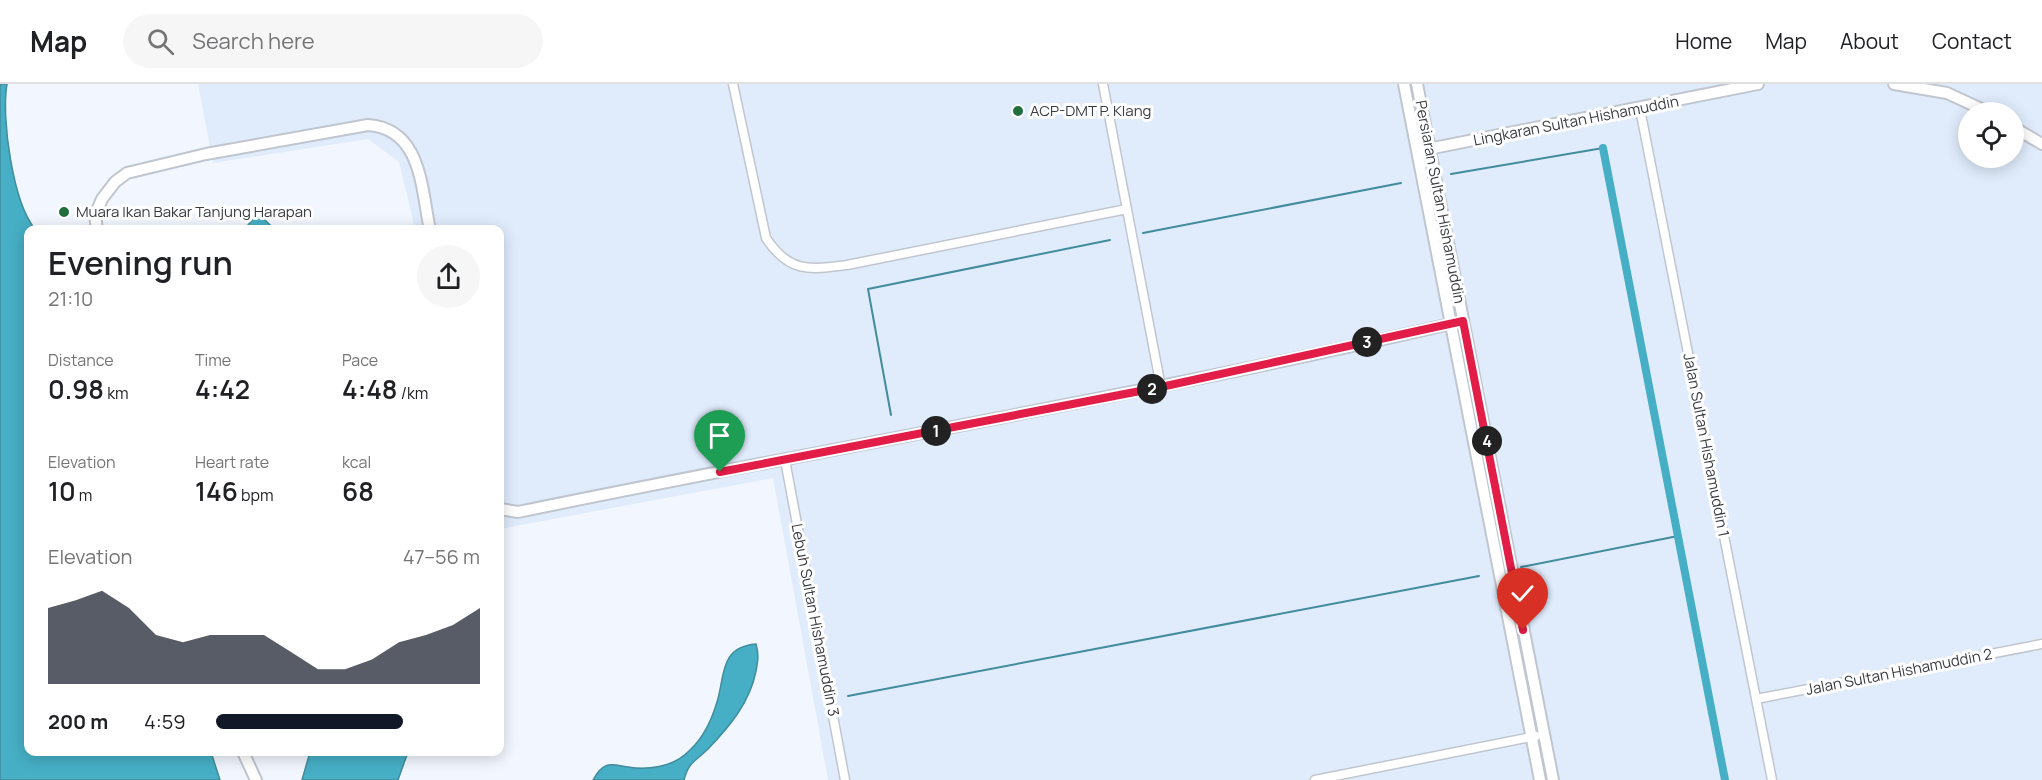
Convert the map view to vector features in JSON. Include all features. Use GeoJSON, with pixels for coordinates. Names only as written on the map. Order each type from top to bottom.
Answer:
{"type":"FeatureCollection","features":[{"type":"Feature","properties":{"kind":"street"},"geometry":{"type":"LineString","coordinates":[[733,84],[766,238],[777,255],[794,266],[811,270],[847,266],[1127,209]]}},
{"type":"Feature","properties":{"kind":"street"},"geometry":{"type":"LineString","coordinates":[[1103,84],[1161,387]]}},
{"type":"Feature","properties":{"kind":"street","name":"Persiaran Sultan Hishamuddin"},"geometry":{"type":"LineString","coordinates":[[1404,84],[1540,780]]}},
{"type":"Feature","properties":{"kind":"street","name":"Persiaran Sultan Hishamuddin"},"geometry":{"type":"LineString","coordinates":[[1417,84],[1553,780]]}},
{"type":"Feature","properties":{"kind":"street","name":"Lingkaran Sultan Hishamuddin"},"geometry":{"type":"LineString","coordinates":[[1417,151],[1758,84]]}},
{"type":"Feature","properties":{"kind":"street"},"geometry":{"type":"LineString","coordinates":[[1894,84],[1947,93],[1966,102]]}},
{"type":"Feature","properties":{"kind":"street","name":"Jalan Sultan Hishamuddin 1"},"geometry":{"type":"LineString","coordinates":[[1640,109],[1772,780]]}},
{"type":"Feature","properties":{"kind":"street"},"geometry":{"type":"LineString","coordinates":[[96,225],[95,215],[102,199],[115,182],[127,173],[206,154],[361,126],[378,126],[398,135],[414,153],[429,225]]}},
{"type":"Feature","properties":{"kind":"street"},"geometry":{"type":"LineString","coordinates":[[2024,133],[2042,144]]}},
{"type":"Feature","properties":{"kind":"street"},"geometry":{"type":"LineString","coordinates":[[504,510],[518,512],[1161,387],[1463,321]]}},
{"type":"Feature","properties":{"kind":"street","name":"Lebuh Sultan Hishamuddin 3"},"geometry":{"type":"LineString","coordinates":[[785,460],[844,780]]}},
{"type":"Feature","properties":{"kind":"street","name":"Jalan Sultan Hishamuddin 2"},"geometry":{"type":"LineString","coordinates":[[1756,699],[2042,644]]}},
{"type":"Feature","properties":{"kind":"street"},"geometry":{"type":"LineString","coordinates":[[1316,780],[1544,735]]}},
{"type":"Feature","properties":{"kind":"street"},"geometry":{"type":"LineString","coordinates":[[245,756],[256,780]]}},
{"type":"Feature","properties":{"kind":"shaded area"},"geometry":{"type":"Polygon","coordinates":[[[198,84],[2042,84],[2042,780],[828,780],[773,478],[504,528],[504,225],[414,225],[399,162],[368,139],[213,163],[198,84]]]}},
{"type":"Feature","properties":{"kind":"water"},"geometry":{"type":"Polygon","coordinates":[[[0,84],[7,84],[6,117],[10,160],[20,200],[32,225],[24,225],[24,756],[212,756],[220,780],[0,780],[0,84]]]}},
{"type":"Feature","properties":{"kind":"water"},"geometry":{"type":"Polygon","coordinates":[[[254,217],[264,219],[270,225],[248,225],[254,217]]]}},
{"type":"Feature","properties":{"kind":"water"},"geometry":{"type":"Polygon","coordinates":[[[756,644],[758,658],[756,671],[744,703],[724,731],[690,765],[684,780],[593,780],[607,765],[651,768],[672,763],[684,755],[699,740],[710,721],[723,673],[730,657],[744,646],[756,644]]]}},
{"type":"Feature","properties":{"kind":"water"},"geometry":{"type":"Polygon","coordinates":[[[309,756],[407,756],[398,780],[302,780],[309,756]]]}},
{"type":"Feature","properties":{"kind":"waterway"},"geometry":{"type":"LineString","coordinates":[[1451,174],[1603,148]]}},
{"type":"Feature","properties":{"kind":"waterway"},"geometry":{"type":"LineString","coordinates":[[1603,148],[1725,780]]}},
{"type":"Feature","properties":{"kind":"waterway"},"geometry":{"type":"LineString","coordinates":[[1143,233],[1401,183]]}},
{"type":"Feature","properties":{"kind":"waterway"},"geometry":{"type":"LineString","coordinates":[[891,415],[868,289],[1110,240]]}},
{"type":"Feature","properties":{"kind":"waterway"},"geometry":{"type":"LineString","coordinates":[[1521,567],[1678,536]]}},
{"type":"Feature","properties":{"kind":"waterway"},"geometry":{"type":"LineString","coordinates":[[848,696],[1479,576]]}},
{"type":"Feature","properties":{"kind":"place","name":"ACP-DMT P. Klang"},"geometry":{"type":"Point","coordinates":[1018,111]}},
{"type":"Feature","properties":{"kind":"place","name":"Muara Ikan Bakar Tanjung Harapan"},"geometry":{"type":"Point","coordinates":[64,212]}},
{"type":"Feature","properties":{"kind":"route"},"geometry":{"type":"LineString","coordinates":[[720,472],[1161,387],[1463,321],[1523,630]]}}]}
